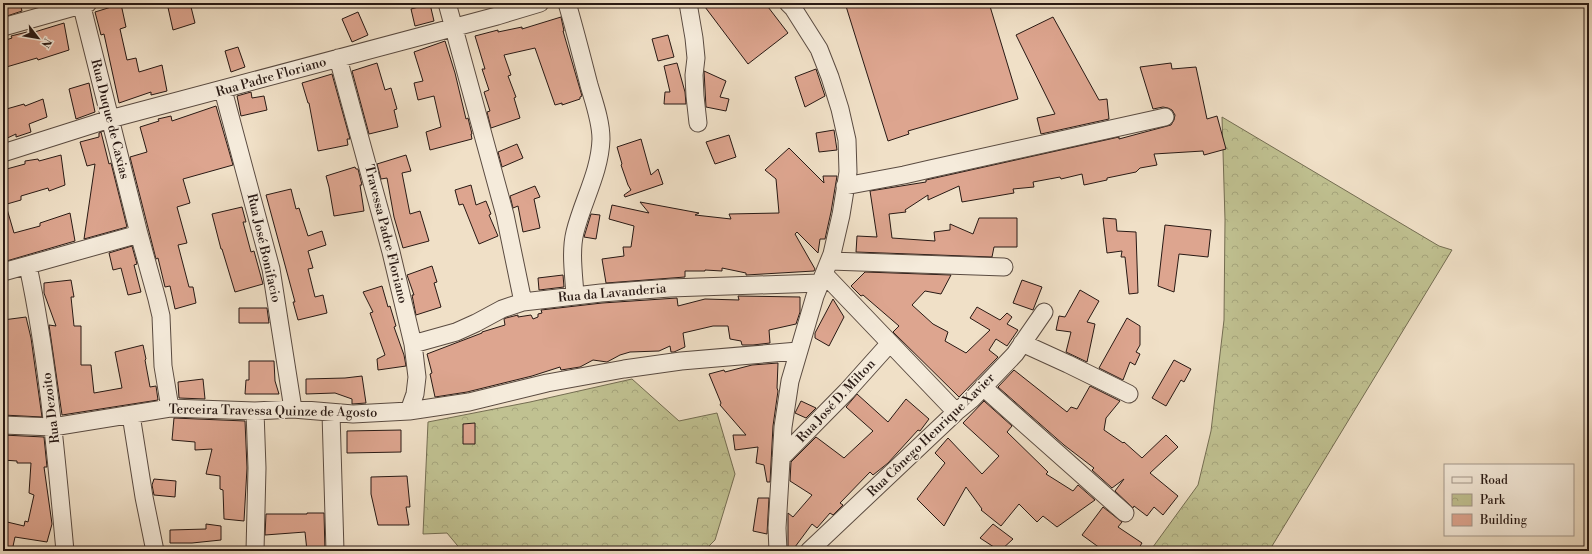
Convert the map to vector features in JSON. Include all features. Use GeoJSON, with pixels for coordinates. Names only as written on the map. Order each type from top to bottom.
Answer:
{"type":"FeatureCollection","features":[{"type":"Feature","properties":{"kind":"street"},"geometry":{"type":"LineString","coordinates":[[447,3],[505,215],[523,302]]}},
{"type":"Feature","properties":{"kind":"street","name":"Rua Padre Floriano"},"geometry":{"type":"LineString","coordinates":[[3,153],[110,119],[454,28],[540,3]]}},
{"type":"Feature","properties":{"kind":"street"},"geometry":{"type":"LineString","coordinates":[[567,3],[598,116],[601,138],[593,181],[581,210],[574,234],[573,257],[575,296]]}},
{"type":"Feature","properties":{"kind":"street"},"geometry":{"type":"LineString","coordinates":[[688,3],[695,45],[696,58],[694,82],[698,123]]}},
{"type":"Feature","properties":{"kind":"street"},"geometry":{"type":"LineString","coordinates":[[778,551],[777,528],[781,458],[784,420],[790,381],[798,351],[825,272],[841,215],[848,172],[847,140],[830,77],[819,49],[793,8],[788,3]]}},
{"type":"Feature","properties":{"kind":"street"},"geometry":{"type":"LineString","coordinates":[[3,27],[84,4]]}},
{"type":"Feature","properties":{"kind":"street","name":"Rua Duque de Caxias"},"geometry":{"type":"LineString","coordinates":[[84,4],[110,119],[157,299],[160,316],[163,366],[170,408]]}},
{"type":"Feature","properties":{"kind":"street","name":"Travessa Padre Floriano"},"geometry":{"type":"LineString","coordinates":[[338,58],[392,252],[413,344],[417,376],[415,394],[409,411]]}},
{"type":"Feature","properties":{"kind":"street","name":"Rua José Bonifacio"},"geometry":{"type":"LineString","coordinates":[[223,90],[271,268],[293,409]]}},
{"type":"Feature","properties":{"kind":"street"},"geometry":{"type":"LineString","coordinates":[[846,186],[904,176],[930,168],[1165,117]]}},
{"type":"Feature","properties":{"kind":"street"},"geometry":{"type":"LineString","coordinates":[[3,272],[139,234]]}},
{"type":"Feature","properties":{"kind":"street","name":"Rua Dezoito"},"geometry":{"type":"LineString","coordinates":[[28,266],[42,338],[53,427],[65,551]]}},
{"type":"Feature","properties":{"kind":"street","name":"Rua da Lavanderia"},"geometry":{"type":"LineString","coordinates":[[413,344],[456,332],[502,309],[523,302],[825,272],[1004,267]]}},
{"type":"Feature","properties":{"kind":"street"},"geometry":{"type":"LineString","coordinates":[[825,272],[956,412]]}},
{"type":"Feature","properties":{"kind":"street","name":"Rua Cônego Henrique Xavier"},"geometry":{"type":"LineString","coordinates":[[809,551],[956,412],[972,399],[1015,354],[1044,312]]}},
{"type":"Feature","properties":{"kind":"street","name":"Rua José D. Milton"},"geometry":{"type":"LineString","coordinates":[[781,458],[847,391],[890,343]]}},
{"type":"Feature","properties":{"kind":"street"},"geometry":{"type":"LineString","coordinates":[[1022,343],[1129,394]]}},
{"type":"Feature","properties":{"kind":"street","name":"Terceira Travessa Quinze de Agosto"},"geometry":{"type":"LineString","coordinates":[[3,425],[53,427],[170,408],[256,411],[293,409],[353,414],[409,411],[469,402],[547,384],[631,368],[681,361],[798,351]]}},
{"type":"Feature","properties":{"kind":"street"},"geometry":{"type":"LineString","coordinates":[[983,387],[1125,513]]}},
{"type":"Feature","properties":{"kind":"street"},"geometry":{"type":"LineString","coordinates":[[255,551],[257,468],[256,411]]}},
{"type":"Feature","properties":{"kind":"street"},"geometry":{"type":"LineString","coordinates":[[331,413],[335,551]]}},
{"type":"Feature","properties":{"kind":"street"},"geometry":{"type":"LineString","coordinates":[[131,415],[141,482],[155,551]]}},
{"type":"Feature","properties":{"kind":"green space"},"geometry":{"type":"Polygon","coordinates":[[[1222,117],[1439,246],[1452,250],[1269,551],[1150,551],[1198,485],[1211,431],[1224,320],[1225,220],[1222,117]]]}},
{"type":"Feature","properties":{"kind":"green space"},"geometry":{"type":"Polygon","coordinates":[[[632,379],[679,421],[717,413],[735,474],[715,540],[704,551],[517,551],[515,549],[508,551],[462,551],[447,533],[423,534],[428,422],[530,402],[632,379]]]}},
{"type":"Feature","properties":{"kind":"building"},"geometry":{"type":"Polygon","coordinates":[[[4,3],[20,3],[22,11],[7,16],[4,3]]]}},
{"type":"Feature","properties":{"kind":"building"},"geometry":{"type":"Polygon","coordinates":[[[167,3],[190,3],[195,23],[173,30],[167,3]]]}},
{"type":"Feature","properties":{"kind":"building"},"geometry":{"type":"Polygon","coordinates":[[[702,3],[765,3],[788,33],[748,64],[702,3]]]}},
{"type":"Feature","properties":{"kind":"building"},"geometry":{"type":"Polygon","coordinates":[[[845,3],[989,3],[1018,99],[908,131],[909,134],[888,141],[845,3]]]}},
{"type":"Feature","properties":{"kind":"building"},"geometry":{"type":"Polygon","coordinates":[[[121,4],[126,27],[120,29],[127,60],[136,58],[139,72],[162,65],[167,91],[151,95],[151,92],[119,103],[104,34],[101,35],[95,12],[121,4]]]}},
{"type":"Feature","properties":{"kind":"building"},"geometry":{"type":"Polygon","coordinates":[[[430,4],[434,21],[415,26],[411,9],[430,4]]]}},
{"type":"Feature","properties":{"kind":"building"},"geometry":{"type":"Polygon","coordinates":[[[358,12],[368,35],[352,42],[342,19],[358,12]]]}},
{"type":"Feature","properties":{"kind":"building"},"geometry":{"type":"Polygon","coordinates":[[[561,17],[563,31],[582,96],[580,99],[562,105],[562,103],[555,105],[535,48],[504,55],[511,75],[508,76],[516,97],[514,98],[520,118],[491,128],[487,112],[490,111],[484,92],[489,90],[482,69],[485,69],[475,36],[498,30],[498,32],[522,27],[522,29],[561,17]]]}},
{"type":"Feature","properties":{"kind":"building"},"geometry":{"type":"Polygon","coordinates":[[[1053,17],[1099,100],[1107,99],[1109,119],[1041,134],[1037,118],[1055,114],[1016,35],[1053,17]]]}},
{"type":"Feature","properties":{"kind":"building"},"geometry":{"type":"Polygon","coordinates":[[[64,23],[69,50],[38,60],[37,58],[3,68],[3,41],[12,38],[11,36],[27,32],[28,34],[64,23]]]}},
{"type":"Feature","properties":{"kind":"building"},"geometry":{"type":"Polygon","coordinates":[[[668,35],[674,57],[658,61],[652,39],[668,35]]]}},
{"type":"Feature","properties":{"kind":"building"},"geometry":{"type":"Polygon","coordinates":[[[445,41],[455,73],[466,119],[468,118],[472,139],[430,150],[426,132],[441,127],[434,96],[418,100],[414,83],[423,81],[414,52],[445,41]]]}},
{"type":"Feature","properties":{"kind":"building"},"geometry":{"type":"Polygon","coordinates":[[[238,47],[245,67],[231,72],[225,51],[238,47]]]}},
{"type":"Feature","properties":{"kind":"building"},"geometry":{"type":"Polygon","coordinates":[[[377,63],[385,90],[391,88],[397,109],[394,110],[398,127],[369,134],[352,71],[377,63]]]}},
{"type":"Feature","properties":{"kind":"building"},"geometry":{"type":"Polygon","coordinates":[[[677,63],[685,92],[686,104],[664,104],[665,92],[670,92],[664,66],[677,63]]]}},
{"type":"Feature","properties":{"kind":"building"},"geometry":{"type":"Polygon","coordinates":[[[1171,63],[1172,69],[1196,67],[1207,119],[1217,116],[1226,149],[1204,155],[1203,151],[1154,154],[1157,165],[1140,168],[1136,172],[1107,178],[1107,180],[1084,185],[1082,174],[1061,179],[1060,177],[1033,182],[1034,187],[1013,189],[1014,193],[962,202],[959,186],[928,200],[928,195],[905,210],[906,212],[889,214],[892,238],[935,241],[934,232],[950,230],[950,224],[973,234],[979,218],[1017,218],[1017,247],[994,247],[992,257],[856,252],[857,236],[877,237],[870,191],[926,182],[926,180],[1119,137],[1119,139],[1171,125],[1175,115],[1172,110],[1163,107],[1153,109],[1140,67],[1171,63]]]}},
{"type":"Feature","properties":{"kind":"building"},"geometry":{"type":"Polygon","coordinates":[[[816,69],[825,96],[805,107],[795,77],[816,69]]]}},
{"type":"Feature","properties":{"kind":"building"},"geometry":{"type":"Polygon","coordinates":[[[704,71],[726,81],[720,97],[729,99],[726,111],[706,107],[704,71]]]}},
{"type":"Feature","properties":{"kind":"building"},"geometry":{"type":"Polygon","coordinates":[[[332,74],[350,139],[347,139],[348,145],[318,151],[309,103],[302,83],[332,74]]]}},
{"type":"Feature","properties":{"kind":"building"},"geometry":{"type":"Polygon","coordinates":[[[89,83],[95,112],[76,119],[69,89],[89,83]]]}},
{"type":"Feature","properties":{"kind":"building"},"geometry":{"type":"Polygon","coordinates":[[[251,92],[252,98],[264,96],[267,110],[241,116],[237,96],[251,92]]]}},
{"type":"Feature","properties":{"kind":"building"},"geometry":{"type":"Polygon","coordinates":[[[43,99],[47,117],[29,124],[31,132],[16,137],[16,134],[3,140],[3,110],[24,104],[25,106],[43,99]]]}},
{"type":"Feature","properties":{"kind":"building"},"geometry":{"type":"Polygon","coordinates":[[[216,106],[233,165],[183,179],[190,203],[177,207],[187,243],[178,245],[189,287],[193,287],[196,303],[175,309],[170,286],[165,287],[158,258],[156,259],[130,157],[147,152],[140,127],[159,121],[158,119],[171,116],[172,121],[216,106]]]}},
{"type":"Feature","properties":{"kind":"building"},"geometry":{"type":"Polygon","coordinates":[[[834,130],[837,150],[819,152],[816,133],[834,130]]]}},
{"type":"Feature","properties":{"kind":"building"},"geometry":{"type":"Polygon","coordinates":[[[101,132],[109,164],[111,163],[127,227],[84,239],[95,164],[87,166],[80,142],[99,137],[99,133],[101,132]]]}},
{"type":"Feature","properties":{"kind":"building"},"geometry":{"type":"Polygon","coordinates":[[[729,135],[736,157],[715,164],[706,142],[729,135]]]}},
{"type":"Feature","properties":{"kind":"building"},"geometry":{"type":"Polygon","coordinates":[[[641,139],[651,175],[658,169],[663,184],[625,197],[624,195],[631,190],[621,165],[617,147],[641,139]]]}},
{"type":"Feature","properties":{"kind":"building"},"geometry":{"type":"Polygon","coordinates":[[[517,144],[523,158],[502,167],[498,152],[517,144]]]}},
{"type":"Feature","properties":{"kind":"building"},"geometry":{"type":"Polygon","coordinates":[[[789,148],[824,183],[823,176],[837,176],[825,239],[820,239],[818,253],[797,232],[795,234],[815,269],[814,271],[746,275],[746,273],[722,268],[722,271],[685,271],[685,277],[606,283],[602,259],[624,256],[623,247],[631,247],[634,226],[609,219],[612,205],[649,213],[640,202],[699,213],[695,215],[731,219],[729,214],[779,213],[776,179],[765,170],[789,148]]]}},
{"type":"Feature","properties":{"kind":"building"},"geometry":{"type":"Polygon","coordinates":[[[61,155],[65,185],[49,191],[48,188],[21,196],[21,200],[7,204],[3,186],[3,170],[25,164],[25,161],[38,159],[39,161],[61,155]]]}},
{"type":"Feature","properties":{"kind":"building"},"geometry":{"type":"Polygon","coordinates":[[[406,155],[411,171],[402,173],[410,214],[420,211],[429,241],[403,248],[394,217],[387,178],[381,179],[377,164],[406,155]]]}},
{"type":"Feature","properties":{"kind":"building"},"geometry":{"type":"Polygon","coordinates":[[[355,167],[358,169],[362,185],[360,185],[364,211],[334,216],[326,176],[355,167]]]}},
{"type":"Feature","properties":{"kind":"building"},"geometry":{"type":"Polygon","coordinates":[[[471,185],[476,205],[486,201],[491,214],[489,215],[498,236],[479,244],[463,204],[459,205],[455,190],[471,185]]]}},
{"type":"Feature","properties":{"kind":"building"},"geometry":{"type":"Polygon","coordinates":[[[535,186],[540,197],[534,199],[540,228],[523,232],[518,206],[513,208],[510,196],[535,186]]]}},
{"type":"Feature","properties":{"kind":"building"},"geometry":{"type":"Polygon","coordinates":[[[291,189],[296,209],[299,208],[308,236],[322,231],[326,245],[308,251],[313,268],[308,269],[315,297],[323,295],[327,313],[298,320],[293,302],[295,302],[266,195],[291,189]]]}},
{"type":"Feature","properties":{"kind":"building"},"geometry":{"type":"Polygon","coordinates":[[[242,207],[246,222],[243,222],[251,252],[254,251],[263,284],[235,292],[221,249],[212,214],[242,207]]]}},
{"type":"Feature","properties":{"kind":"building"},"geometry":{"type":"Polygon","coordinates":[[[7,209],[14,233],[40,226],[40,223],[70,213],[75,241],[3,262],[3,210],[7,209]]]}},
{"type":"Feature","properties":{"kind":"building"},"geometry":{"type":"Polygon","coordinates":[[[591,214],[600,215],[596,239],[584,237],[591,214]]]}},
{"type":"Feature","properties":{"kind":"building"},"geometry":{"type":"Polygon","coordinates":[[[1103,218],[1116,219],[1117,231],[1136,232],[1138,293],[1129,294],[1125,257],[1121,257],[1122,251],[1107,253],[1103,218]]]}},
{"type":"Feature","properties":{"kind":"building"},"geometry":{"type":"Polygon","coordinates":[[[1165,225],[1211,230],[1208,257],[1179,254],[1174,292],[1158,286],[1165,225]]]}},
{"type":"Feature","properties":{"kind":"building"},"geometry":{"type":"Polygon","coordinates":[[[132,246],[137,264],[134,265],[141,292],[128,295],[121,268],[113,270],[109,253],[132,246]]]}},
{"type":"Feature","properties":{"kind":"building"},"geometry":{"type":"Polygon","coordinates":[[[432,266],[437,282],[434,283],[441,307],[416,315],[412,295],[414,295],[407,275],[432,266]]]}},
{"type":"Feature","properties":{"kind":"building"},"geometry":{"type":"Polygon","coordinates":[[[865,272],[951,275],[941,294],[925,291],[912,305],[933,324],[948,332],[945,341],[966,353],[990,330],[970,318],[977,307],[1000,320],[1007,313],[1012,317],[1007,324],[1018,330],[1007,346],[996,339],[989,350],[998,357],[959,397],[893,332],[899,326],[863,295],[861,296],[851,286],[865,272]]]}},
{"type":"Feature","properties":{"kind":"building"},"geometry":{"type":"Polygon","coordinates":[[[563,275],[564,287],[539,290],[538,278],[563,275]]]}},
{"type":"Feature","properties":{"kind":"building"},"geometry":{"type":"Polygon","coordinates":[[[71,280],[74,297],[71,297],[74,326],[81,326],[81,365],[91,365],[94,393],[122,388],[115,352],[143,345],[150,387],[156,386],[158,400],[62,415],[49,325],[56,326],[44,293],[44,283],[71,280]]]}},
{"type":"Feature","properties":{"kind":"building"},"geometry":{"type":"Polygon","coordinates":[[[1022,280],[1042,287],[1033,310],[1013,303],[1022,280]]]}},
{"type":"Feature","properties":{"kind":"building"},"geometry":{"type":"Polygon","coordinates":[[[382,286],[388,307],[390,306],[396,326],[394,327],[404,355],[406,366],[378,370],[377,359],[385,355],[370,313],[373,312],[363,292],[382,286]]]}},
{"type":"Feature","properties":{"kind":"building"},"geometry":{"type":"Polygon","coordinates":[[[1080,290],[1099,301],[1087,322],[1095,324],[1087,362],[1066,352],[1071,332],[1056,330],[1059,316],[1065,317],[1080,290]]]}},
{"type":"Feature","properties":{"kind":"building"},"geometry":{"type":"Polygon","coordinates":[[[738,296],[800,297],[800,312],[796,324],[769,330],[770,343],[753,345],[742,345],[741,341],[730,339],[728,326],[713,326],[683,333],[685,347],[674,352],[671,352],[670,346],[659,351],[630,352],[620,355],[607,362],[593,360],[580,367],[561,370],[560,367],[532,376],[467,392],[435,397],[430,374],[432,373],[427,354],[482,332],[505,325],[504,319],[506,318],[518,315],[518,317],[531,315],[533,319],[538,317],[538,314],[542,313],[541,310],[602,303],[677,298],[678,306],[705,299],[739,300],[738,296]]]}},
{"type":"Feature","properties":{"kind":"building"},"geometry":{"type":"Polygon","coordinates":[[[833,299],[844,317],[829,346],[815,338],[815,333],[833,299]]]}},
{"type":"Feature","properties":{"kind":"building"},"geometry":{"type":"Polygon","coordinates":[[[239,308],[267,308],[269,323],[239,323],[239,308]]]}},
{"type":"Feature","properties":{"kind":"building"},"geometry":{"type":"Polygon","coordinates":[[[26,317],[31,338],[42,417],[3,415],[3,320],[26,317]]]}},
{"type":"Feature","properties":{"kind":"building"},"geometry":{"type":"Polygon","coordinates":[[[1127,318],[1140,326],[1140,345],[1136,352],[1140,354],[1135,365],[1130,362],[1123,380],[1099,368],[1127,318]]]}},
{"type":"Feature","properties":{"kind":"building"},"geometry":{"type":"Polygon","coordinates":[[[1174,360],[1191,369],[1184,382],[1181,380],[1166,406],[1152,398],[1174,360]]]}},
{"type":"Feature","properties":{"kind":"building"},"geometry":{"type":"Polygon","coordinates":[[[249,361],[274,361],[275,381],[279,394],[245,394],[246,380],[249,380],[249,361]]]}},
{"type":"Feature","properties":{"kind":"building"},"geometry":{"type":"Polygon","coordinates":[[[778,363],[778,391],[773,426],[770,482],[767,482],[764,465],[756,463],[758,447],[735,450],[733,435],[746,435],[720,405],[721,403],[709,374],[724,370],[725,372],[752,365],[778,363]]]}},
{"type":"Feature","properties":{"kind":"building"},"geometry":{"type":"Polygon","coordinates":[[[1014,370],[1067,412],[1071,407],[1077,409],[1090,386],[1120,401],[1106,418],[1104,430],[1123,443],[1124,442],[1142,458],[1166,435],[1178,447],[1150,473],[1178,496],[1163,515],[1154,507],[1147,516],[1134,506],[1133,508],[1115,491],[1124,479],[1112,488],[1092,470],[1094,468],[1064,445],[998,387],[1014,370]]]}},
{"type":"Feature","properties":{"kind":"building"},"geometry":{"type":"Polygon","coordinates":[[[362,376],[366,403],[352,404],[352,399],[335,393],[306,394],[306,379],[362,376]]]}},
{"type":"Feature","properties":{"kind":"building"},"geometry":{"type":"Polygon","coordinates":[[[203,379],[205,399],[179,398],[178,382],[203,379]]]}},
{"type":"Feature","properties":{"kind":"building"},"geometry":{"type":"Polygon","coordinates":[[[857,394],[888,422],[906,399],[929,419],[920,431],[918,430],[888,463],[873,475],[870,472],[840,503],[843,505],[833,515],[830,513],[817,528],[812,524],[792,551],[788,551],[788,513],[793,517],[812,495],[790,481],[791,462],[816,437],[844,458],[873,431],[846,407],[857,394]]]}},
{"type":"Feature","properties":{"kind":"building"},"geometry":{"type":"Polygon","coordinates":[[[801,401],[816,408],[806,418],[795,413],[801,401]]]}},
{"type":"Feature","properties":{"kind":"building"},"geometry":{"type":"Polygon","coordinates":[[[984,401],[1012,426],[1007,432],[1048,472],[1046,474],[1073,491],[1078,485],[1095,500],[1057,527],[1043,516],[1037,522],[1019,504],[1001,526],[981,510],[982,509],[966,487],[944,526],[917,499],[945,463],[935,453],[948,438],[982,474],[999,456],[963,423],[984,401]]]}},
{"type":"Feature","properties":{"kind":"building"},"geometry":{"type":"Polygon","coordinates":[[[174,418],[245,421],[247,468],[244,521],[224,519],[223,490],[220,489],[220,476],[206,474],[212,449],[195,450],[195,442],[172,440],[174,418]]]}},
{"type":"Feature","properties":{"kind":"building"},"geometry":{"type":"Polygon","coordinates":[[[475,423],[475,444],[463,444],[463,424],[475,423]]]}},
{"type":"Feature","properties":{"kind":"building"},"geometry":{"type":"Polygon","coordinates":[[[401,430],[401,452],[347,453],[347,431],[401,430]]]}},
{"type":"Feature","properties":{"kind":"building"},"geometry":{"type":"Polygon","coordinates":[[[3,435],[44,437],[47,467],[44,467],[52,524],[47,542],[15,537],[12,551],[3,551],[3,521],[24,526],[25,521],[28,522],[34,495],[29,493],[31,463],[17,463],[17,461],[3,460],[3,435]]]}},
{"type":"Feature","properties":{"kind":"building"},"geometry":{"type":"Polygon","coordinates":[[[407,476],[410,507],[406,507],[409,525],[378,525],[371,494],[371,477],[407,476]]]}},
{"type":"Feature","properties":{"kind":"building"},"geometry":{"type":"Polygon","coordinates":[[[154,479],[176,481],[175,497],[154,495],[152,485],[154,479]]]}},
{"type":"Feature","properties":{"kind":"building"},"geometry":{"type":"Polygon","coordinates":[[[758,498],[769,498],[767,534],[753,531],[758,498]]]}},
{"type":"Feature","properties":{"kind":"building"},"geometry":{"type":"Polygon","coordinates":[[[1103,507],[1122,522],[1118,527],[1142,543],[1137,551],[1104,551],[1082,535],[1103,507]]]}},
{"type":"Feature","properties":{"kind":"building"},"geometry":{"type":"Polygon","coordinates":[[[324,513],[325,551],[307,551],[305,532],[265,535],[266,514],[324,513]]]}},
{"type":"Feature","properties":{"kind":"building"},"geometry":{"type":"Polygon","coordinates":[[[206,524],[221,526],[221,540],[192,543],[170,543],[170,530],[206,529],[206,524]]]}},
{"type":"Feature","properties":{"kind":"building"},"geometry":{"type":"Polygon","coordinates":[[[993,524],[1013,539],[1000,551],[980,538],[993,524]]]}}]}
